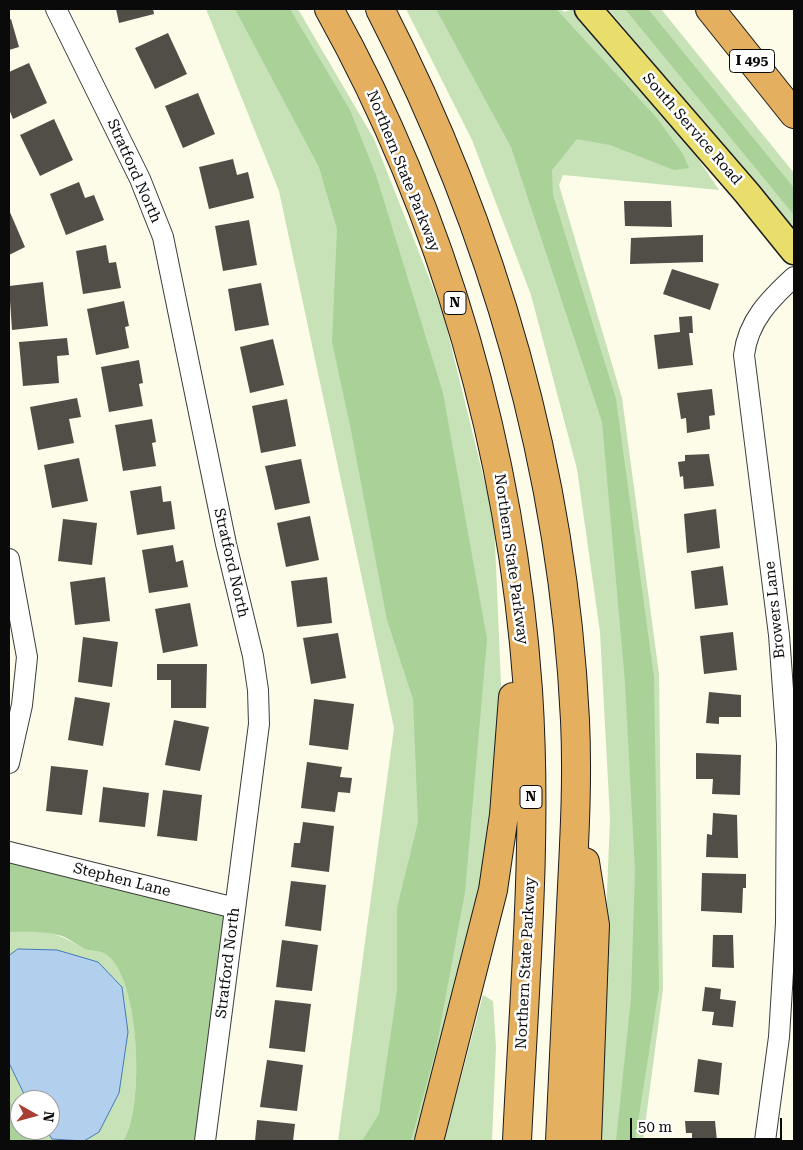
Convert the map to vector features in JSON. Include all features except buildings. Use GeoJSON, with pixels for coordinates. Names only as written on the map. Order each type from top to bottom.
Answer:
{"type":"FeatureCollection","features":[{"type":"Feature","properties":{"kind":"highway","name":"Northern State Parkway"},"geometry":{"type":"LineString","coordinates":[[329,9],[399,152],[459,316],[496,460],[521,616],[528,691],[531,835],[517,1141]]}},
{"type":"Feature","properties":{"kind":"highway"},"geometry":{"type":"LineString","coordinates":[[380,9],[429,108],[470,210],[495,281],[526,388],[549,498],[566,610],[575,720],[576,796],[560,1141]]}},
{"type":"Feature","properties":{"kind":"highway","name":"I 495"},"geometry":{"type":"LineString","coordinates":[[710,9],[794,114]]}},
{"type":"Feature","properties":{"kind":"highway"},"geometry":{"type":"LineString","coordinates":[[429,1141],[493,890],[504,815],[521,616]]}},
{"type":"Feature","properties":{"kind":"highway"},"geometry":{"type":"LineString","coordinates":[[576,796],[594,925],[586,1141]]}},
{"type":"Feature","properties":{"kind":"main road","name":"South Service Road"},"geometry":{"type":"LineString","coordinates":[[588,9],[740,185],[794,251]]}},
{"type":"Feature","properties":{"kind":"street","name":"Stratford North"},"geometry":{"type":"LineString","coordinates":[[56,9],[140,179],[163,237],[226,544],[253,656],[258,690],[259,724],[205,1141]]}},
{"type":"Feature","properties":{"kind":"street","name":"Browers Lane"},"geometry":{"type":"LineString","coordinates":[[766,1141],[779,1037],[786,923],[786,635],[744,355],[746,343],[756,319],[772,298],[794,277]]}},
{"type":"Feature","properties":{"kind":"street"},"geometry":{"type":"LineString","coordinates":[[9,559],[27,657],[22,705],[9,763]]}},
{"type":"Feature","properties":{"kind":"street","name":"Stephen Lane"},"geometry":{"type":"LineString","coordinates":[[9,852],[235,908]]}},
{"type":"Feature","properties":{"kind":"green space"},"geometry":{"type":"Polygon","coordinates":[[[206,9],[298,9],[374,139],[443,313],[494,520],[501,685],[488,882],[419,1141],[338,1141],[394,728],[279,191],[206,9]]]}},
{"type":"Feature","properties":{"kind":"green space"},"geometry":{"type":"Polygon","coordinates":[[[235,9],[290,9],[350,110],[376,175],[443,393],[487,639],[465,892],[436,1049],[411,1141],[362,1141],[379,1114],[397,991],[397,908],[418,822],[413,699],[387,620],[351,430],[332,342],[337,229],[319,167],[235,9]]]}},
{"type":"Feature","properties":{"kind":"green space"},"geometry":{"type":"Polygon","coordinates":[[[406,9],[561,9],[564,12],[573,9],[687,142],[719,190],[563,175],[559,185],[622,398],[659,674],[663,989],[643,1141],[597,1141],[610,818],[600,632],[577,469],[531,295],[472,140],[406,9]]]}},
{"type":"Feature","properties":{"kind":"green space"},"geometry":{"type":"Polygon","coordinates":[[[436,9],[556,9],[656,117],[683,154],[689,168],[674,170],[610,145],[577,139],[552,170],[553,195],[616,399],[654,677],[659,988],[635,1141],[616,1141],[631,999],[635,870],[625,682],[602,422],[511,147],[436,9]]]}},
{"type":"Feature","properties":{"kind":"green space"},"geometry":{"type":"Polygon","coordinates":[[[608,9],[661,9],[794,173],[794,230],[608,9]]]}},
{"type":"Feature","properties":{"kind":"green space"},"geometry":{"type":"Polygon","coordinates":[[[625,9],[648,9],[794,188],[794,215],[625,9]]]}},
{"type":"Feature","properties":{"kind":"green space"},"geometry":{"type":"Polygon","coordinates":[[[9,852],[235,908],[205,1141],[123,1141],[130,1125],[136,1075],[136,1045],[127,989],[118,968],[105,954],[85,949],[65,937],[55,934],[9,932],[9,852]]]}},
{"type":"Feature","properties":{"kind":"green space"},"geometry":{"type":"Polygon","coordinates":[[[32,930],[65,938],[86,949],[108,955],[119,969],[127,990],[133,1016],[136,1045],[134,1102],[130,1125],[123,1141],[35,1141],[60,1140],[60,1090],[10,1090],[10,1102],[9,1100],[9,932],[32,930]]]}},
{"type":"Feature","properties":{"kind":"green space"},"geometry":{"type":"Polygon","coordinates":[[[483,995],[493,1001],[496,1047],[492,1141],[444,1141],[483,995]]]}},
{"type":"Feature","properties":{"kind":"green space"},"geometry":{"type":"Polygon","coordinates":[[[9,1100],[10,1140],[35,1141],[9,1141],[9,1100]]]}},
{"type":"Feature","properties":{"kind":"water"},"geometry":{"type":"Polygon","coordinates":[[[18,949],[57,950],[98,962],[122,987],[128,1032],[119,1093],[99,1132],[84,1141],[60,1140],[60,1090],[22,1090],[9,1063],[9,956],[18,949]]]}}]}
